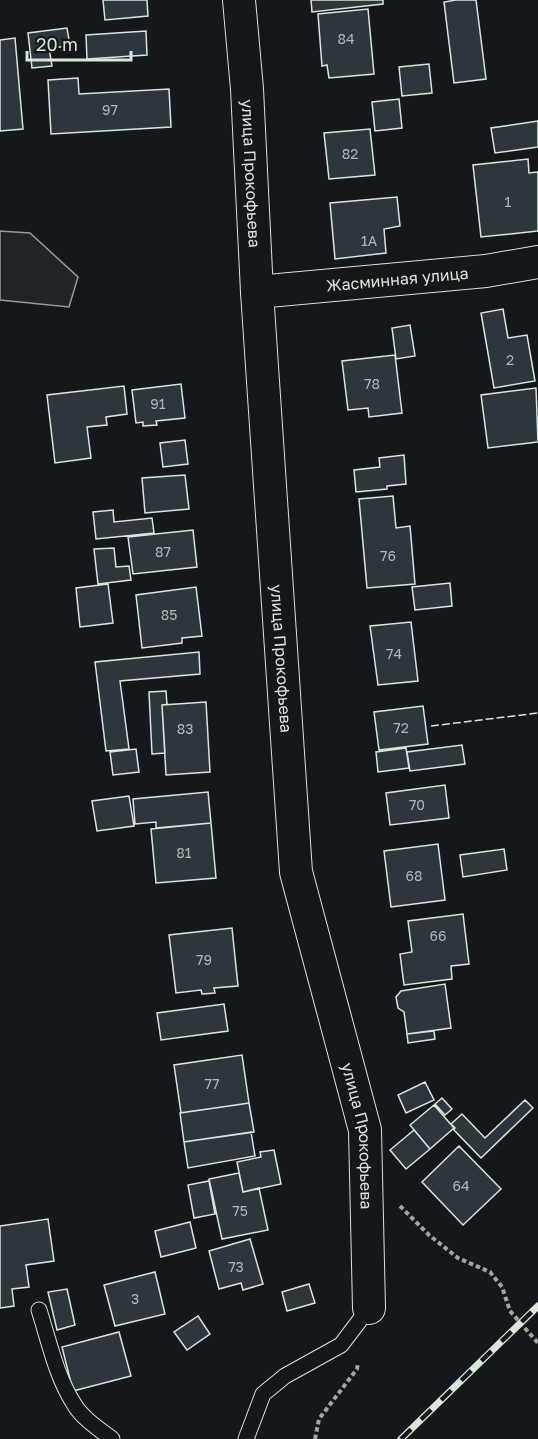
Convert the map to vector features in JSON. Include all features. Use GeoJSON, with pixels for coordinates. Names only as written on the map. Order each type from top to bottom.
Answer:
{"type":"FeatureCollection","features":[{"type":"Feature","properties":{"kind":"street","name":"улица Прокофьева"},"geometry":{"type":"LineString","coordinates":[[239,0],[247,89],[257,292],[296,872],[365,1130],[369,1308]]}},
{"type":"Feature","properties":{"kind":"street","name":"Жасминная улица"},"geometry":{"type":"LineString","coordinates":[[257,292],[486,271],[538,261]]}},
{"type":"Feature","properties":{"kind":"lane"},"geometry":{"type":"LineString","coordinates":[[246,1439],[263,1394],[285,1376],[341,1345],[369,1308]]}},
{"type":"Feature","properties":{"kind":"lane"},"geometry":{"type":"LineString","coordinates":[[39,1310],[58,1371],[74,1405],[112,1439]]}},
{"type":"Feature","properties":{"kind":"path"},"geometry":{"type":"LineString","coordinates":[[397,1203],[429,1235],[458,1258],[490,1272],[502,1287],[510,1311],[538,1343]]}},
{"type":"Feature","properties":{"kind":"path"},"geometry":{"type":"LineString","coordinates":[[315,1439],[319,1419]]}},
{"type":"Feature","properties":{"kind":"shaded area"},"geometry":{"type":"Polygon","coordinates":[[[0,231],[30,233],[78,277],[69,307],[0,300],[0,231]]]}},
{"type":"Feature","properties":{"kind":"building"},"geometry":{"type":"Polygon","coordinates":[[[103,0],[147,0],[148,16],[105,20],[103,0]]]}},
{"type":"Feature","properties":{"kind":"building"},"geometry":{"type":"Polygon","coordinates":[[[311,0],[383,0],[383,4],[312,12],[311,0]]]}},
{"type":"Feature","properties":{"kind":"building"},"geometry":{"type":"Polygon","coordinates":[[[476,0],[486,79],[454,83],[444,2],[476,0]]]}},
{"type":"Feature","properties":{"kind":"building"},"geometry":{"type":"Polygon","coordinates":[[[368,9],[374,74],[329,78],[327,65],[322,66],[318,14],[368,9]]]}},
{"type":"Feature","properties":{"kind":"building"},"geometry":{"type":"Polygon","coordinates":[[[67,28],[70,46],[49,48],[52,66],[32,68],[28,33],[67,28]]]}},
{"type":"Feature","properties":{"kind":"building"},"geometry":{"type":"Polygon","coordinates":[[[146,31],[147,55],[87,59],[86,35],[146,31]]]}},
{"type":"Feature","properties":{"kind":"building"},"geometry":{"type":"Polygon","coordinates":[[[15,38],[23,129],[0,131],[0,40],[15,38]]]}},
{"type":"Feature","properties":{"kind":"building"},"geometry":{"type":"Polygon","coordinates":[[[429,64],[432,93],[402,96],[399,67],[429,64]]]}},
{"type":"Feature","properties":{"kind":"building"},"geometry":{"type":"Polygon","coordinates":[[[78,78],[79,94],[169,89],[171,127],[51,134],[48,80],[78,78]]]}},
{"type":"Feature","properties":{"kind":"building"},"geometry":{"type":"Polygon","coordinates":[[[399,99],[402,128],[375,131],[372,102],[399,99]]]}},
{"type":"Feature","properties":{"kind":"building"},"geometry":{"type":"Polygon","coordinates":[[[538,121],[538,147],[495,153],[491,128],[538,121]]]}},
{"type":"Feature","properties":{"kind":"building"},"geometry":{"type":"Polygon","coordinates":[[[370,129],[375,175],[329,179],[324,133],[370,129]]]}},
{"type":"Feature","properties":{"kind":"building"},"geometry":{"type":"Polygon","coordinates":[[[528,159],[529,173],[538,172],[538,231],[481,237],[473,165],[528,159]]]}},
{"type":"Feature","properties":{"kind":"building"},"geometry":{"type":"Polygon","coordinates":[[[397,197],[400,226],[384,229],[386,253],[335,259],[330,203],[397,197]]]}},
{"type":"Feature","properties":{"kind":"building"},"geometry":{"type":"Polygon","coordinates":[[[503,309],[508,338],[527,335],[535,381],[494,388],[481,313],[503,309]]]}},
{"type":"Feature","properties":{"kind":"building"},"geometry":{"type":"Polygon","coordinates":[[[410,325],[415,356],[396,359],[392,328],[410,325]]]}},
{"type":"Feature","properties":{"kind":"building"},"geometry":{"type":"Polygon","coordinates":[[[395,355],[402,413],[369,417],[368,408],[348,410],[342,361],[395,355]]]}},
{"type":"Feature","properties":{"kind":"building"},"geometry":{"type":"Polygon","coordinates":[[[181,384],[185,418],[156,421],[157,425],[143,426],[143,422],[136,423],[132,390],[181,384]]]}},
{"type":"Feature","properties":{"kind":"building"},"geometry":{"type":"Polygon","coordinates":[[[124,386],[127,414],[106,417],[107,425],[87,427],[91,458],[55,463],[47,395],[124,386]]]}},
{"type":"Feature","properties":{"kind":"building"},"geometry":{"type":"Polygon","coordinates":[[[536,388],[538,442],[488,448],[481,395],[536,388]]]}},
{"type":"Feature","properties":{"kind":"building"},"geometry":{"type":"Polygon","coordinates":[[[185,440],[188,464],[163,467],[160,443],[185,440]]]}},
{"type":"Feature","properties":{"kind":"building"},"geometry":{"type":"Polygon","coordinates":[[[404,455],[406,484],[387,486],[387,489],[356,492],[354,470],[380,467],[379,458],[404,455]]]}},
{"type":"Feature","properties":{"kind":"building"},"geometry":{"type":"Polygon","coordinates":[[[185,475],[189,509],[145,513],[142,478],[185,475]]]}},
{"type":"Feature","properties":{"kind":"building"},"geometry":{"type":"Polygon","coordinates":[[[393,496],[396,528],[410,526],[415,584],[367,588],[359,499],[393,496]]]}},
{"type":"Feature","properties":{"kind":"building"},"geometry":{"type":"Polygon","coordinates":[[[113,510],[114,522],[152,518],[154,533],[96,539],[93,512],[113,510]]]}},
{"type":"Feature","properties":{"kind":"building"},"geometry":{"type":"Polygon","coordinates":[[[193,530],[197,567],[133,574],[128,537],[193,530]]]}},
{"type":"Feature","properties":{"kind":"building"},"geometry":{"type":"Polygon","coordinates":[[[114,548],[116,567],[129,566],[131,580],[98,584],[94,549],[114,548]]]}},
{"type":"Feature","properties":{"kind":"building"},"geometry":{"type":"Polygon","coordinates":[[[450,583],[452,606],[415,610],[412,587],[450,583]]]}},
{"type":"Feature","properties":{"kind":"building"},"geometry":{"type":"Polygon","coordinates":[[[108,584],[113,623],[80,627],[76,588],[108,584]]]}},
{"type":"Feature","properties":{"kind":"building"},"geometry":{"type":"Polygon","coordinates":[[[196,587],[202,636],[182,638],[182,643],[142,648],[136,595],[196,587]]]}},
{"type":"Feature","properties":{"kind":"building"},"geometry":{"type":"Polygon","coordinates":[[[411,622],[418,681],[378,685],[370,626],[411,622]]]}},
{"type":"Feature","properties":{"kind":"building"},"geometry":{"type":"Polygon","coordinates":[[[199,652],[200,674],[120,681],[129,749],[106,751],[95,662],[199,652]]]}},
{"type":"Feature","properties":{"kind":"building"},"geometry":{"type":"Polygon","coordinates":[[[166,691],[167,705],[162,705],[165,753],[152,754],[149,692],[166,691]]]}},
{"type":"Feature","properties":{"kind":"building"},"geometry":{"type":"Polygon","coordinates":[[[206,702],[210,772],[166,775],[162,705],[206,702]]]}},
{"type":"Feature","properties":{"kind":"building"},"geometry":{"type":"Polygon","coordinates":[[[423,706],[428,744],[379,750],[374,712],[423,706]]]}},
{"type":"Feature","properties":{"kind":"building"},"geometry":{"type":"Polygon","coordinates":[[[462,745],[465,764],[410,771],[407,752],[462,745]]]}},
{"type":"Feature","properties":{"kind":"building"},"geometry":{"type":"Polygon","coordinates":[[[406,748],[409,768],[378,772],[376,752],[406,748]]]}},
{"type":"Feature","properties":{"kind":"building"},"geometry":{"type":"Polygon","coordinates":[[[136,749],[139,772],[113,775],[110,752],[136,749]]]}},
{"type":"Feature","properties":{"kind":"building"},"geometry":{"type":"Polygon","coordinates":[[[445,785],[449,818],[390,825],[386,793],[445,785]]]}},
{"type":"Feature","properties":{"kind":"building"},"geometry":{"type":"Polygon","coordinates":[[[208,792],[211,823],[156,828],[156,822],[135,824],[133,799],[208,792]]]}},
{"type":"Feature","properties":{"kind":"building"},"geometry":{"type":"Polygon","coordinates":[[[129,796],[134,826],[97,831],[92,801],[129,796]]]}},
{"type":"Feature","properties":{"kind":"building"},"geometry":{"type":"Polygon","coordinates":[[[211,823],[216,878],[156,883],[151,829],[211,823]]]}},
{"type":"Feature","properties":{"kind":"building"},"geometry":{"type":"Polygon","coordinates":[[[438,844],[445,900],[391,907],[384,851],[438,844]]]}},
{"type":"Feature","properties":{"kind":"building"},"geometry":{"type":"Polygon","coordinates":[[[504,849],[507,870],[463,877],[460,855],[504,849]]]}},
{"type":"Feature","properties":{"kind":"building"},"geometry":{"type":"Polygon","coordinates":[[[463,914],[469,964],[451,966],[452,979],[404,985],[400,954],[412,952],[408,921],[463,914]]]}},
{"type":"Feature","properties":{"kind":"building"},"geometry":{"type":"Polygon","coordinates":[[[232,928],[238,986],[214,988],[215,993],[202,994],[201,990],[176,993],[169,935],[232,928]]]}},
{"type":"Feature","properties":{"kind":"building"},"geometry":{"type":"Polygon","coordinates":[[[445,984],[451,1028],[407,1034],[404,1012],[398,1008],[396,997],[401,991],[445,984]]]}},
{"type":"Feature","properties":{"kind":"building"},"geometry":{"type":"Polygon","coordinates":[[[224,1004],[228,1031],[161,1040],[157,1013],[224,1004]]]}},
{"type":"Feature","properties":{"kind":"building"},"geometry":{"type":"Polygon","coordinates":[[[434,1031],[435,1039],[408,1043],[407,1034],[434,1031]]]}},
{"type":"Feature","properties":{"kind":"building"},"geometry":{"type":"Polygon","coordinates":[[[242,1055],[249,1103],[181,1113],[174,1065],[242,1055]]]}},
{"type":"Feature","properties":{"kind":"building"},"geometry":{"type":"Polygon","coordinates":[[[425,1082],[434,1100],[406,1113],[398,1095],[425,1082]]]}},
{"type":"Feature","properties":{"kind":"building"},"geometry":{"type":"Polygon","coordinates":[[[442,1098],[452,1109],[445,1115],[435,1104],[442,1098]]]}},
{"type":"Feature","properties":{"kind":"building"},"geometry":{"type":"Polygon","coordinates":[[[525,1100],[533,1108],[481,1158],[451,1124],[462,1114],[485,1138],[525,1100]]]}},
{"type":"Feature","properties":{"kind":"building"},"geometry":{"type":"Polygon","coordinates":[[[249,1103],[254,1132],[184,1142],[180,1113],[249,1103]]]}},
{"type":"Feature","properties":{"kind":"building"},"geometry":{"type":"Polygon","coordinates":[[[434,1105],[454,1128],[430,1149],[410,1125],[434,1105]]]}},
{"type":"Feature","properties":{"kind":"building"},"geometry":{"type":"Polygon","coordinates":[[[414,1130],[430,1149],[406,1169],[390,1150],[414,1130]]]}},
{"type":"Feature","properties":{"kind":"building"},"geometry":{"type":"Polygon","coordinates":[[[251,1132],[255,1156],[188,1168],[184,1142],[251,1132]]]}},
{"type":"Feature","properties":{"kind":"building"},"geometry":{"type":"Polygon","coordinates":[[[459,1146],[501,1189],[463,1225],[422,1182],[459,1146]]]}},
{"type":"Feature","properties":{"kind":"building"},"geometry":{"type":"Polygon","coordinates":[[[274,1150],[281,1184],[243,1192],[237,1162],[261,1157],[260,1152],[274,1150]]]}},
{"type":"Feature","properties":{"kind":"building"},"geometry":{"type":"Polygon","coordinates":[[[239,1173],[243,1192],[259,1188],[268,1230],[222,1239],[209,1179],[239,1173]]]}},
{"type":"Feature","properties":{"kind":"building"},"geometry":{"type":"Polygon","coordinates":[[[209,1181],[215,1214],[194,1218],[188,1185],[209,1181]]]}},
{"type":"Feature","properties":{"kind":"building"},"geometry":{"type":"Polygon","coordinates":[[[48,1219],[54,1261],[26,1265],[29,1287],[12,1289],[14,1306],[0,1308],[0,1226],[48,1219]]]}},
{"type":"Feature","properties":{"kind":"building"},"geometry":{"type":"Polygon","coordinates":[[[190,1222],[196,1248],[161,1257],[155,1231],[190,1222]]]}},
{"type":"Feature","properties":{"kind":"building"},"geometry":{"type":"Polygon","coordinates":[[[250,1239],[263,1284],[243,1290],[241,1283],[219,1289],[209,1251],[250,1239]]]}},
{"type":"Feature","properties":{"kind":"building"},"geometry":{"type":"Polygon","coordinates":[[[155,1272],[165,1314],[115,1326],[104,1285],[155,1272]]]}},
{"type":"Feature","properties":{"kind":"building"},"geometry":{"type":"Polygon","coordinates":[[[309,1284],[315,1303],[287,1311],[282,1292],[309,1284]]]}},
{"type":"Feature","properties":{"kind":"building"},"geometry":{"type":"Polygon","coordinates":[[[67,1289],[75,1325],[57,1330],[48,1292],[67,1289]]]}},
{"type":"Feature","properties":{"kind":"building"},"geometry":{"type":"Polygon","coordinates":[[[198,1316],[210,1334],[187,1350],[174,1332],[198,1316]]]}},
{"type":"Feature","properties":{"kind":"building"},"geometry":{"type":"Polygon","coordinates":[[[119,1332],[131,1376],[73,1391],[62,1347],[119,1332]]]}},
{"type":"Feature","properties":{"kind":"railway"},"geometry":{"type":"LineString","coordinates":[[401,1439],[538,1306]]}},
{"type":"Feature","properties":{"kind":"fence"},"geometry":{"type":"LineString","coordinates":[[431,726],[538,713]]}}]}
